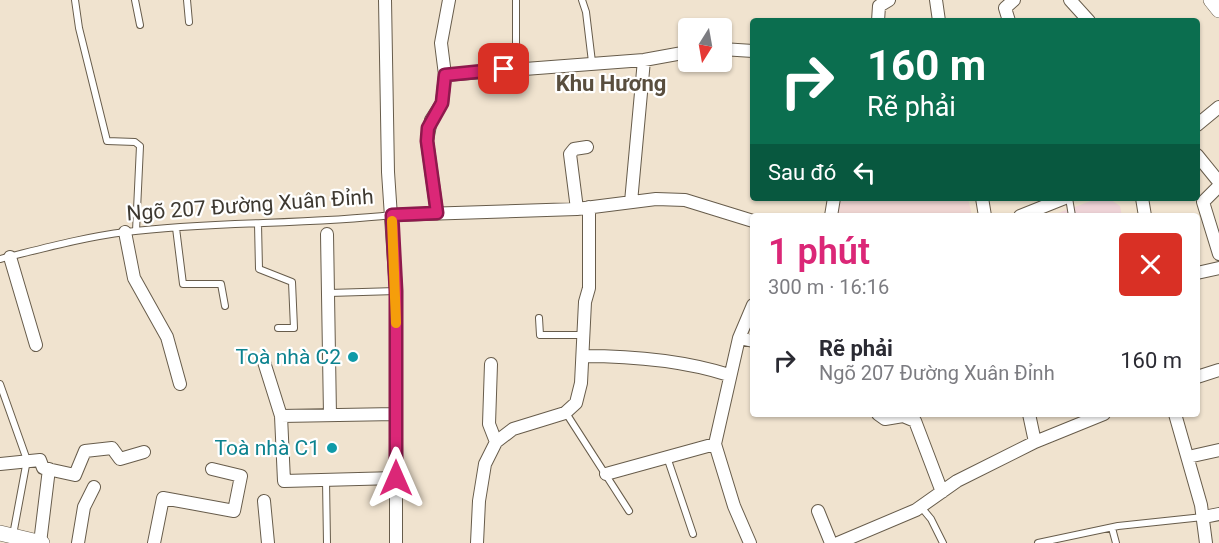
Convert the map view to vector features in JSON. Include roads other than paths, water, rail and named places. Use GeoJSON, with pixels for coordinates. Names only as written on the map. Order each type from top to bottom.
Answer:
{"type":"FeatureCollection","features":[{"type":"Feature","properties":{"kind":"street"},"geometry":{"type":"LineString","coordinates":[[385,0],[396,291],[396,543]]}},
{"type":"Feature","properties":{"kind":"street"},"geometry":{"type":"LineString","coordinates":[[437,213],[427,141],[428,128],[442,103],[445,75],[441,53],[449,0]]}},
{"type":"Feature","properties":{"kind":"street"},"geometry":{"type":"LineString","coordinates":[[936,0],[939,18]]}},
{"type":"Feature","properties":{"kind":"street"},"geometry":{"type":"LineString","coordinates":[[1008,18],[1005,8],[1014,0]]}},
{"type":"Feature","properties":{"kind":"street"},"geometry":{"type":"LineString","coordinates":[[1071,0],[1086,18]]}},
{"type":"Feature","properties":{"kind":"street"},"geometry":{"type":"LineString","coordinates":[[1211,0],[1219,10]]}},
{"type":"Feature","properties":{"kind":"street"},"geometry":{"type":"LineString","coordinates":[[879,18],[882,2]]}},
{"type":"Feature","properties":{"kind":"street"},"geometry":{"type":"LineString","coordinates":[[732,50],[750,51]]}},
{"type":"Feature","properties":{"kind":"street"},"geometry":{"type":"LineString","coordinates":[[445,75],[592,62],[644,60],[678,54]]}},
{"type":"Feature","properties":{"kind":"street"},"geometry":{"type":"LineString","coordinates":[[631,202],[644,60]]}},
{"type":"Feature","properties":{"kind":"street"},"geometry":{"type":"LineString","coordinates":[[1200,123],[1219,107]]}},
{"type":"Feature","properties":{"kind":"street"},"geometry":{"type":"LineString","coordinates":[[477,543],[479,501],[485,464],[496,442],[513,429],[565,413],[573,408],[578,398],[584,356],[585,302],[589,282],[583,208],[570,154],[579,147],[587,147]]}},
{"type":"Feature","properties":{"kind":"street"},"geometry":{"type":"LineString","coordinates":[[1200,159],[1219,184],[1203,202],[1219,254]]}},
{"type":"Feature","properties":{"kind":"street","name":"Ngõ 207 Đường Xuân Đỉnh"},"geometry":{"type":"LineString","coordinates":[[392,215],[583,208],[631,202],[684,200],[750,220]]}},
{"type":"Feature","properties":{"kind":"street"},"geometry":{"type":"LineString","coordinates":[[1028,213],[1059,201]]}},
{"type":"Feature","properties":{"kind":"street"},"geometry":{"type":"LineString","coordinates":[[131,232],[134,278],[167,337],[180,384]]}},
{"type":"Feature","properties":{"kind":"street"},"geometry":{"type":"LineString","coordinates":[[327,234],[330,415]]}},
{"type":"Feature","properties":{"kind":"street"},"geometry":{"type":"LineString","coordinates":[[5,258],[36,345]]}},
{"type":"Feature","properties":{"kind":"street"},"geometry":{"type":"LineString","coordinates":[[1200,272],[1219,268]]}},
{"type":"Feature","properties":{"kind":"street"},"geometry":{"type":"LineString","coordinates":[[750,312],[739,338],[729,375],[715,444],[734,506],[750,543]]}},
{"type":"Feature","properties":{"kind":"street"},"geometry":{"type":"LineString","coordinates":[[739,338],[750,340]]}},
{"type":"Feature","properties":{"kind":"street"},"geometry":{"type":"LineString","coordinates":[[584,356],[654,359],[704,367],[729,375]]}},
{"type":"Feature","properties":{"kind":"street"},"geometry":{"type":"LineString","coordinates":[[264,362],[281,416],[284,481],[396,478]]}},
{"type":"Feature","properties":{"kind":"street"},"geometry":{"type":"LineString","coordinates":[[491,364],[489,424],[496,442]]}},
{"type":"Feature","properties":{"kind":"street"},"geometry":{"type":"LineString","coordinates":[[1200,376],[1219,370]]}},
{"type":"Feature","properties":{"kind":"street"},"geometry":{"type":"LineString","coordinates":[[281,416],[396,414]]}},
{"type":"Feature","properties":{"kind":"street"},"geometry":{"type":"LineString","coordinates":[[882,417],[885,419],[908,417],[915,421],[942,492]]}},
{"type":"Feature","properties":{"kind":"street"},"geometry":{"type":"LineString","coordinates":[[1030,417],[1035,442]]}},
{"type":"Feature","properties":{"kind":"street"},"geometry":{"type":"LineString","coordinates":[[838,543],[921,507],[957,481],[1035,442],[1097,417]]}},
{"type":"Feature","properties":{"kind":"street"},"geometry":{"type":"LineString","coordinates":[[1176,417],[1204,517],[1206,543]]}},
{"type":"Feature","properties":{"kind":"street"},"geometry":{"type":"LineString","coordinates":[[606,474],[715,444]]}},
{"type":"Feature","properties":{"kind":"street"},"geometry":{"type":"LineString","coordinates":[[0,465],[40,460],[43,468],[75,475],[85,451],[112,448],[120,459],[144,452]]}},
{"type":"Feature","properties":{"kind":"street"},"geometry":{"type":"LineString","coordinates":[[1188,457],[1219,450]]}},
{"type":"Feature","properties":{"kind":"street"},"geometry":{"type":"LineString","coordinates":[[6,537],[41,543],[49,469]]}},
{"type":"Feature","properties":{"kind":"street"},"geometry":{"type":"LineString","coordinates":[[154,543],[163,498],[234,511],[241,476],[212,469]]}},
{"type":"Feature","properties":{"kind":"street"},"geometry":{"type":"LineString","coordinates":[[78,543],[84,507],[94,487]]}},
{"type":"Feature","properties":{"kind":"street"},"geometry":{"type":"LineString","coordinates":[[264,501],[267,543]]}},
{"type":"Feature","properties":{"kind":"street"},"geometry":{"type":"LineString","coordinates":[[818,511],[831,543]]}},
{"type":"Feature","properties":{"kind":"street"},"geometry":{"type":"LineString","coordinates":[[1204,517],[1219,514]]}},
{"type":"Feature","properties":{"kind":"lane"},"geometry":{"type":"LineString","coordinates":[[75,0],[79,28],[106,141],[135,142],[140,146],[131,232]]}},
{"type":"Feature","properties":{"kind":"lane"},"geometry":{"type":"LineString","coordinates":[[135,0],[140,25]]}},
{"type":"Feature","properties":{"kind":"lane"},"geometry":{"type":"LineString","coordinates":[[187,0],[189,22]]}},
{"type":"Feature","properties":{"kind":"lane"},"geometry":{"type":"LineString","coordinates":[[516,0],[516,68]]}},
{"type":"Feature","properties":{"kind":"lane"},"geometry":{"type":"LineString","coordinates":[[582,0],[586,12],[592,62]]}},
{"type":"Feature","properties":{"kind":"lane","name":"Ngõ 207 Đường Xuân Đỉnh"},"geometry":{"type":"LineString","coordinates":[[5,258],[131,232],[326,222],[392,215]]}},
{"type":"Feature","properties":{"kind":"lane"},"geometry":{"type":"LineString","coordinates":[[258,224],[259,269],[292,282],[294,328],[278,328]]}},
{"type":"Feature","properties":{"kind":"lane"},"geometry":{"type":"LineString","coordinates":[[177,228],[183,284],[221,284],[225,306]]}},
{"type":"Feature","properties":{"kind":"lane"},"geometry":{"type":"LineString","coordinates":[[329,293],[396,291]]}},
{"type":"Feature","properties":{"kind":"lane"},"geometry":{"type":"LineString","coordinates":[[539,318],[540,335],[585,335]]}},
{"type":"Feature","properties":{"kind":"lane"},"geometry":{"type":"LineString","coordinates":[[0,384],[27,460],[6,537]]}},
{"type":"Feature","properties":{"kind":"lane"},"geometry":{"type":"LineString","coordinates":[[565,413],[629,511]]}},
{"type":"Feature","properties":{"kind":"lane"},"geometry":{"type":"LineString","coordinates":[[667,457],[693,534]]}},
{"type":"Feature","properties":{"kind":"lane"},"geometry":{"type":"LineString","coordinates":[[326,480],[327,543]]}},
{"type":"Feature","properties":{"kind":"lane"},"geometry":{"type":"LineString","coordinates":[[921,507],[931,519],[942,543]]}},
{"type":"Feature","properties":{"kind":"lane"},"geometry":{"type":"LineString","coordinates":[[1038,543],[1112,528],[1204,517]]}},
{"type":"Feature","properties":{"kind":"lane"},"geometry":{"type":"LineString","coordinates":[[1112,528],[1116,543]]}},
{"type":"Feature","properties":{"kind":"place","name":"Toà nhà C2"},"geometry":{"type":"Point","coordinates":[353,357]}},
{"type":"Feature","properties":{"kind":"place","name":"Toà nhà C1"},"geometry":{"type":"Point","coordinates":[332,448]}},
{"type":"Feature","properties":{"kind":"district","name":"Khu Hương"},"geometry":{"type":"Point","coordinates":[611,83]}}]}
